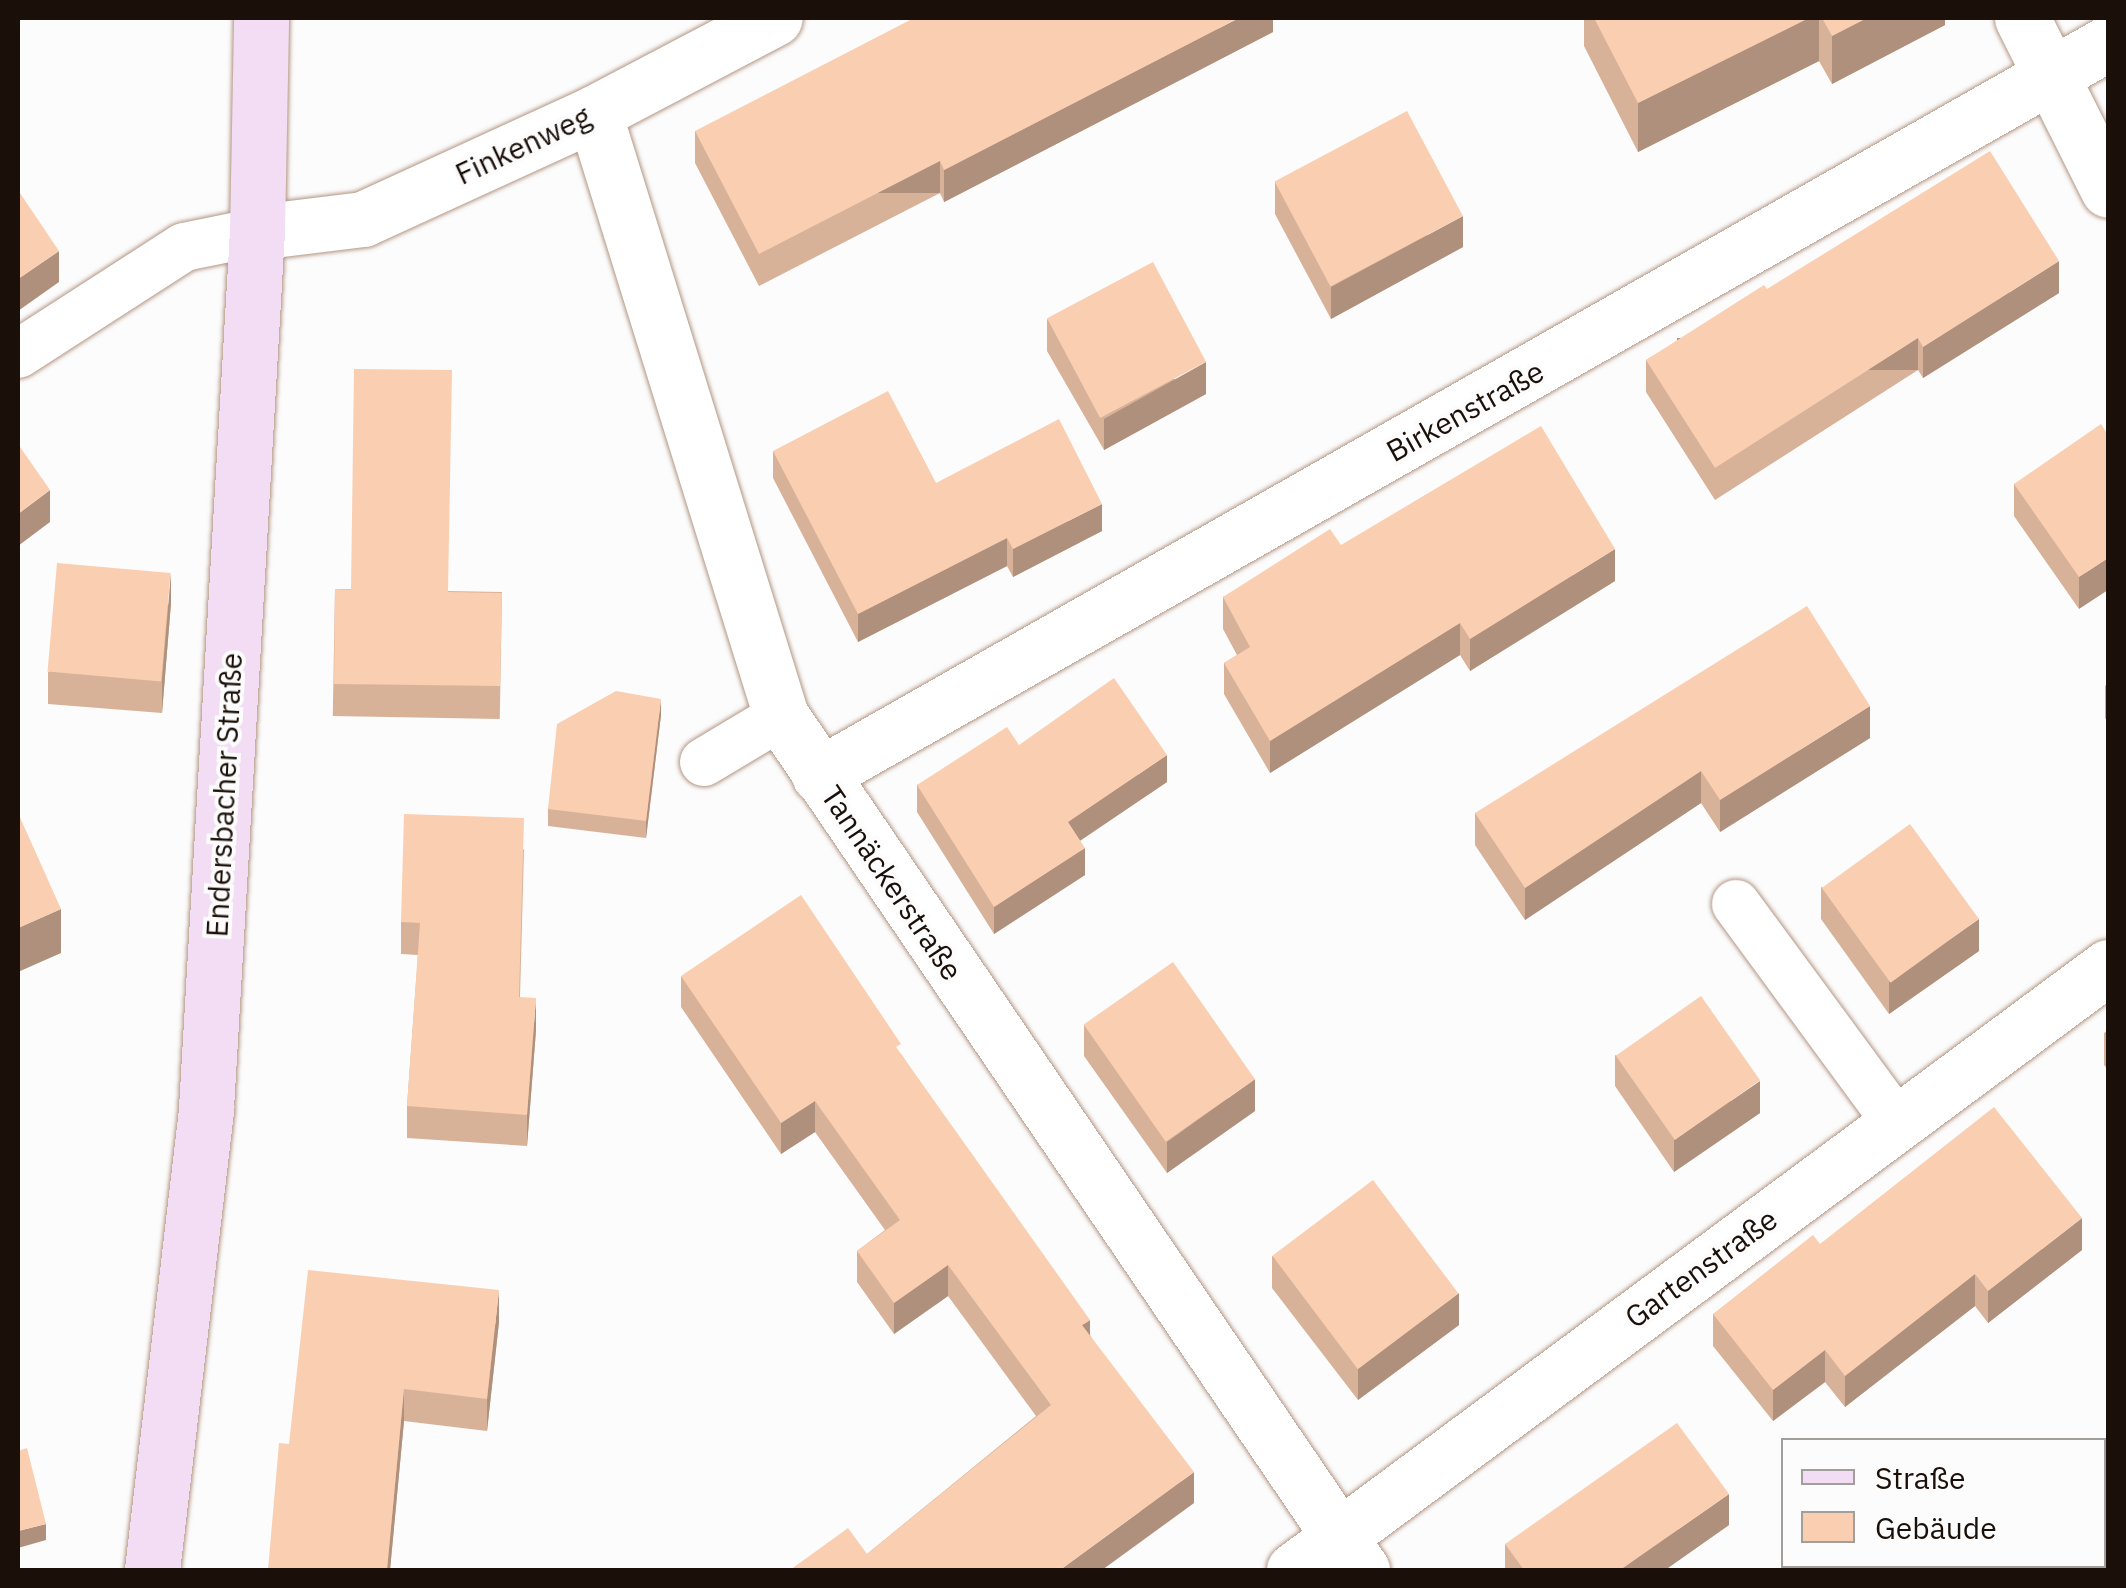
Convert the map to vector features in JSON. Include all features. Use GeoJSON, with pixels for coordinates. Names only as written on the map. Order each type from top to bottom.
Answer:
{"type":"FeatureCollection","features":[{"type":"Feature","properties":{"kind":"main road","name":"Endersbacher Straße"},"geometry":{"type":"LineString","coordinates":[[152,1570],[206,1108],[258,232],[261,18]]}},
{"type":"Feature","properties":{"kind":"street","name":"Finkenweg"},"geometry":{"type":"LineString","coordinates":[[258,232],[364,219],[594,112],[775,18]]}},
{"type":"Feature","properties":{"kind":"street"},"geometry":{"type":"LineString","coordinates":[[2022,18],[2108,190]]}},
{"type":"Feature","properties":{"kind":"street","name":"Birkenstraße"},"geometry":{"type":"LineString","coordinates":[[819,775],[2053,79],[2108,43]]}},
{"type":"Feature","properties":{"kind":"street","name":"Tannäckerstraße"},"geometry":{"type":"LineString","coordinates":[[594,112],[781,716],[1330,1560]]}},
{"type":"Feature","properties":{"kind":"street","name":"Gartenstraße"},"geometry":{"type":"LineString","coordinates":[[1330,1560],[1897,1123],[2108,967]]}},
{"type":"Feature","properties":{"kind":"lane"},"geometry":{"type":"LineString","coordinates":[[18,354],[184,247],[258,232]]}},
{"type":"Feature","properties":{"kind":"lane"},"geometry":{"type":"LineString","coordinates":[[704,762],[781,716]]}},
{"type":"Feature","properties":{"kind":"lane"},"geometry":{"type":"LineString","coordinates":[[1736,904],[1897,1123]]}},
{"type":"Feature","properties":{"kind":"building"},"geometry":{"type":"Polygon","coordinates":[[[914,18],[1239,18],[944,170],[940,161],[759,254],[695,131],[914,18]]]}},
{"type":"Feature","properties":{"kind":"building"},"geometry":{"type":"Polygon","coordinates":[[[1594,18],[1809,18],[1638,103],[1594,18]]]}},
{"type":"Feature","properties":{"kind":"building"},"geometry":{"type":"Polygon","coordinates":[[[1822,18],[1867,18],[1832,36],[1822,18]]]}},
{"type":"Feature","properties":{"kind":"building"},"geometry":{"type":"Polygon","coordinates":[[[1407,111],[1463,216],[1330,286],[1275,181],[1407,111]]]}},
{"type":"Feature","properties":{"kind":"building"},"geometry":{"type":"Polygon","coordinates":[[[1990,151],[2059,261],[1923,347],[1918,338],[1715,468],[1646,360],[1990,151]]]}},
{"type":"Feature","properties":{"kind":"building"},"geometry":{"type":"Polygon","coordinates":[[[18,190],[59,251],[18,279],[18,190]]]}},
{"type":"Feature","properties":{"kind":"building"},"geometry":{"type":"Polygon","coordinates":[[[1153,262],[1206,362],[1100,418],[1047,318],[1153,262]]]}},
{"type":"Feature","properties":{"kind":"building"},"geometry":{"type":"Polygon","coordinates":[[[354,369],[452,370],[448,592],[502,593],[500,686],[334,684],[335,589],[351,590],[354,369]]]}},
{"type":"Feature","properties":{"kind":"building"},"geometry":{"type":"Polygon","coordinates":[[[888,391],[936,483],[1059,419],[1102,504],[1013,549],[1007,538],[858,614],[773,451],[888,391]]]}},
{"type":"Feature","properties":{"kind":"building"},"geometry":{"type":"Polygon","coordinates":[[[2101,424],[2108,435],[2108,558],[2079,577],[2014,484],[2101,424]]]}},
{"type":"Feature","properties":{"kind":"building"},"geometry":{"type":"Polygon","coordinates":[[[1541,426],[1615,549],[1470,639],[1460,623],[1270,741],[1224,663],[1250,647],[1223,597],[1330,529],[1341,545],[1541,426]]]}},
{"type":"Feature","properties":{"kind":"building"},"geometry":{"type":"Polygon","coordinates":[[[18,444],[50,490],[18,514],[18,444]]]}},
{"type":"Feature","properties":{"kind":"building"},"geometry":{"type":"Polygon","coordinates":[[[57,563],[171,573],[161,682],[48,672],[57,563]]]}},
{"type":"Feature","properties":{"kind":"building"},"geometry":{"type":"Polygon","coordinates":[[[1807,606],[1870,706],[1720,800],[1701,771],[1525,888],[1475,813],[1807,606]]]}},
{"type":"Feature","properties":{"kind":"building"},"geometry":{"type":"Polygon","coordinates":[[[1114,678],[1167,755],[1068,822],[1085,848],[994,907],[917,785],[1007,727],[1019,745],[1114,678]]]}},
{"type":"Feature","properties":{"kind":"building"},"geometry":{"type":"Polygon","coordinates":[[[616,691],[661,699],[646,821],[548,809],[557,724],[616,691]]]}},
{"type":"Feature","properties":{"kind":"building"},"geometry":{"type":"Polygon","coordinates":[[[18,813],[61,909],[18,928],[18,813]]]}},
{"type":"Feature","properties":{"kind":"building"},"geometry":{"type":"Polygon","coordinates":[[[404,814],[524,818],[519,997],[536,998],[527,1115],[407,1106],[420,923],[401,922],[404,814]]]}},
{"type":"Feature","properties":{"kind":"building"},"geometry":{"type":"Polygon","coordinates":[[[1910,824],[1979,919],[1891,983],[1822,888],[1910,824]]]}},
{"type":"Feature","properties":{"kind":"building"},"geometry":{"type":"Polygon","coordinates":[[[801,895],[901,1044],[896,1047],[1090,1320],[1082,1325],[1194,1472],[1060,1570],[790,1570],[848,1528],[867,1554],[1051,1405],[948,1265],[894,1303],[857,1251],[900,1220],[815,1101],[781,1123],[681,976],[801,895]]]}},
{"type":"Feature","properties":{"kind":"building"},"geometry":{"type":"Polygon","coordinates":[[[1173,962],[1255,1079],[1166,1142],[1084,1025],[1173,962]]]}},
{"type":"Feature","properties":{"kind":"building"},"geometry":{"type":"Polygon","coordinates":[[[1701,996],[1760,1080],[1675,1140],[1616,1056],[1701,996]]]}},
{"type":"Feature","properties":{"kind":"building"},"geometry":{"type":"Polygon","coordinates":[[[1994,1107],[2082,1218],[1988,1291],[1975,1274],[1845,1376],[1825,1350],[1773,1390],[1713,1314],[1813,1235],[1820,1244],[1994,1107]]]}},
{"type":"Feature","properties":{"kind":"building"},"geometry":{"type":"Polygon","coordinates":[[[1373,1180],[1458,1293],[1358,1369],[1272,1256],[1373,1180]]]}},
{"type":"Feature","properties":{"kind":"building"},"geometry":{"type":"Polygon","coordinates":[[[308,1270],[499,1290],[487,1399],[404,1389],[387,1570],[268,1570],[279,1443],[289,1444],[308,1270]]]}},
{"type":"Feature","properties":{"kind":"building"},"geometry":{"type":"Polygon","coordinates":[[[1677,1423],[1729,1494],[1620,1570],[1524,1570],[1505,1544],[1677,1423]]]}},
{"type":"Feature","properties":{"kind":"building"},"geometry":{"type":"Polygon","coordinates":[[[27,1448],[46,1524],[18,1531],[18,1451],[27,1448]]]}},
{"type":"Feature","properties":{"kind":"building"},"geometry":{"type":"Polygon","coordinates":[[[2106,1536],[2108,1570],[2063,1570],[2106,1568],[2106,1536]]]}}]}
